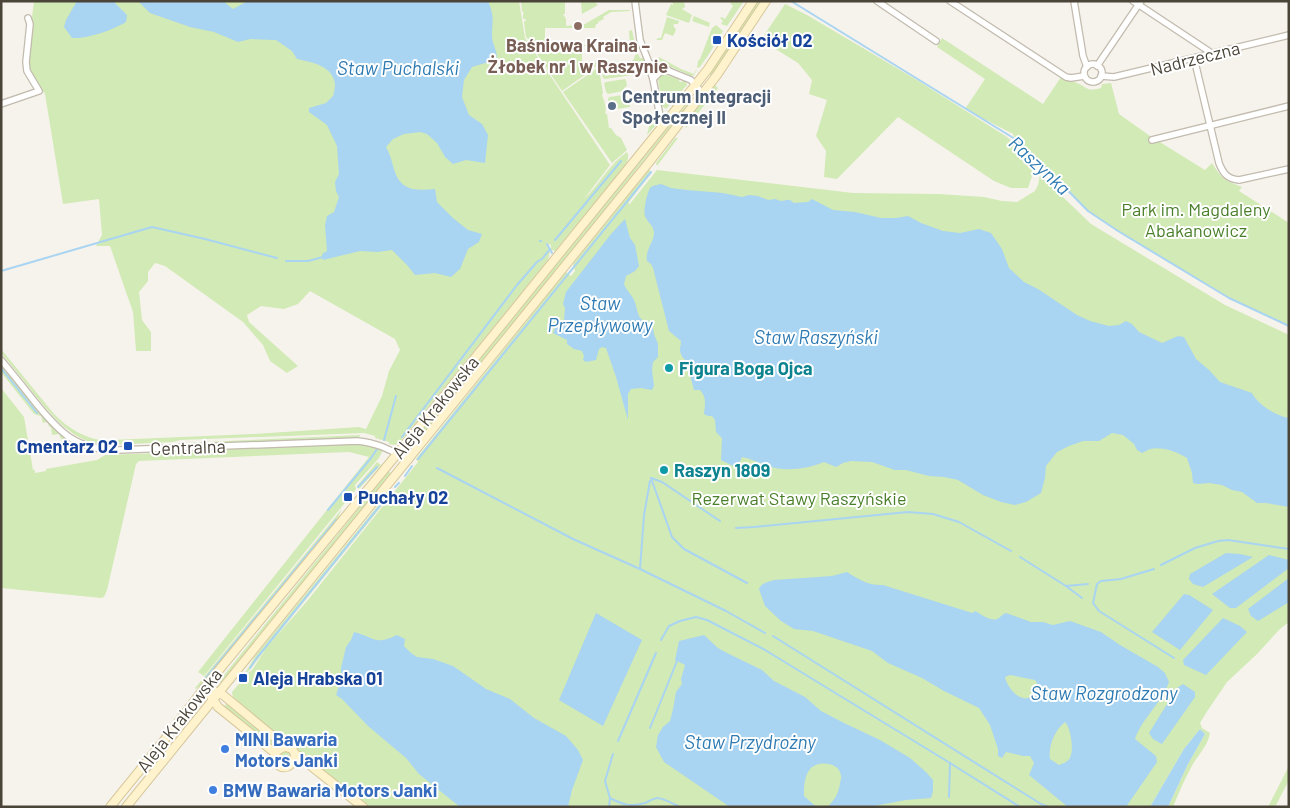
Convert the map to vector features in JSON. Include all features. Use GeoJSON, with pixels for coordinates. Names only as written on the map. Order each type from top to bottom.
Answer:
{"type":"FeatureCollection","features":[{"type":"Feature","properties":{"kind":"main road","name":"Aleja Krakowska"},"geometry":{"type":"LineString","coordinates":[[110,807],[205,687],[397,454],[696,85],[753,1]]}},
{"type":"Feature","properties":{"kind":"main road","name":"Aleja Krakowska"},"geometry":{"type":"LineString","coordinates":[[126,807],[646,166],[703,94],[766,1]]}},
{"type":"Feature","properties":{"kind":"main road"},"geometry":{"type":"LineString","coordinates":[[205,687],[220,693],[363,807]]}},
{"type":"Feature","properties":{"kind":"main road"},"geometry":{"type":"LineString","coordinates":[[205,687],[218,707],[275,753]]}},
{"type":"Feature","properties":{"kind":"main road"},"geometry":{"type":"LineString","coordinates":[[197,697],[204,703],[202,714]]}},
{"type":"Feature","properties":{"kind":"main road"},"geometry":{"type":"LineString","coordinates":[[286,746],[279,748],[275,753],[275,760],[279,765],[286,767],[292,764],[311,766]]}},
{"type":"Feature","properties":{"kind":"main road"},"geometry":{"type":"LineString","coordinates":[[292,764],[295,754]]}},
{"type":"Feature","properties":{"kind":"street"},"geometry":{"type":"LineString","coordinates":[[635,1],[640,40],[649,63],[662,127]]}},
{"type":"Feature","properties":{"kind":"street"},"geometry":{"type":"LineString","coordinates":[[877,1],[936,41]]}},
{"type":"Feature","properties":{"kind":"street"},"geometry":{"type":"LineString","coordinates":[[950,1],[1066,77],[1084,76]]}},
{"type":"Feature","properties":{"kind":"street"},"geometry":{"type":"LineString","coordinates":[[1074,1],[1086,67],[1084,76],[1092,82],[1098,80],[1101,76],[1101,70],[1092,64],[1086,67]]}},
{"type":"Feature","properties":{"kind":"street"},"geometry":{"type":"LineString","coordinates":[[1097,66],[1137,2],[1213,54]]}},
{"type":"Feature","properties":{"kind":"street"},"geometry":{"type":"LineString","coordinates":[[1,104],[39,91],[27,71],[26,62],[30,24],[28,18]]}},
{"type":"Feature","properties":{"kind":"street","name":"Nadrzeczna"},"geometry":{"type":"LineString","coordinates":[[1101,76],[1114,77],[1289,36]]}},
{"type":"Feature","properties":{"kind":"street"},"geometry":{"type":"LineString","coordinates":[[1194,58],[1219,163],[1225,174],[1231,179],[1242,180],[1289,169]]}},
{"type":"Feature","properties":{"kind":"street"},"geometry":{"type":"LineString","coordinates":[[649,63],[691,80],[703,94]]}},
{"type":"Feature","properties":{"kind":"street"},"geometry":{"type":"LineString","coordinates":[[653,79],[660,72],[668,70]]}},
{"type":"Feature","properties":{"kind":"street"},"geometry":{"type":"LineString","coordinates":[[1152,140],[1289,106]]}},
{"type":"Feature","properties":{"kind":"street","name":"Centralna"},"geometry":{"type":"LineString","coordinates":[[1,360],[60,430],[76,442],[94,448],[118,450],[350,440],[380,445],[409,460]]}},
{"type":"Feature","properties":{"kind":"green space"},"geometry":{"type":"Polygon","coordinates":[[[34,1],[519,1],[525,38],[610,165],[584,199],[615,162],[627,152],[628,160],[555,251],[551,250],[551,245],[547,246],[550,252],[548,260],[399,443],[395,445],[389,444],[389,442],[364,433],[180,440],[173,442],[108,445],[111,440],[359,427],[366,429],[382,396],[389,371],[400,350],[395,339],[310,291],[298,304],[284,309],[261,306],[247,315],[249,322],[298,366],[287,373],[270,361],[263,345],[243,322],[165,266],[155,263],[148,272],[148,281],[139,292],[142,320],[151,332],[151,351],[136,351],[133,312],[110,246],[96,246],[102,235],[99,199],[63,204],[45,94],[26,66],[34,1]]]}},
{"type":"Feature","properties":{"kind":"green space"},"geometry":{"type":"Polygon","coordinates":[[[521,1],[565,1],[565,14],[563,14],[566,19],[566,26],[585,24],[609,10],[630,10],[611,12],[596,24],[595,28],[545,28],[545,45],[591,45],[592,48],[597,48],[599,44],[613,45],[613,42],[617,42],[619,50],[617,50],[617,46],[601,46],[601,50],[589,51],[589,46],[582,46],[582,62],[597,62],[595,68],[593,65],[588,69],[589,72],[562,91],[526,37],[524,22],[526,19],[523,19],[524,13],[521,1]]]}},
{"type":"Feature","properties":{"kind":"green space"},"geometry":{"type":"Polygon","coordinates":[[[581,1],[594,1],[598,5],[582,14],[581,1]]]}},
{"type":"Feature","properties":{"kind":"green space"},"geometry":{"type":"Polygon","coordinates":[[[668,1],[684,1],[685,7],[682,9],[692,15],[689,23],[666,15],[671,4],[673,5],[673,3],[668,1]]]}},
{"type":"Feature","properties":{"kind":"green space"},"geometry":{"type":"Polygon","coordinates":[[[744,1],[727,26],[721,24],[723,21],[720,18],[725,19],[733,6],[730,3],[744,1]]]}},
{"type":"Feature","properties":{"kind":"green space"},"geometry":{"type":"Polygon","coordinates":[[[758,1],[762,1],[712,76],[709,74],[758,1]]]}},
{"type":"Feature","properties":{"kind":"green space"},"geometry":{"type":"Polygon","coordinates":[[[785,4],[917,80],[1007,137],[1035,167],[1028,188],[1011,188],[994,181],[898,117],[837,179],[824,177],[826,151],[816,136],[827,100],[809,94],[812,80],[798,63],[761,40],[785,4]]]}},
{"type":"Feature","properties":{"kind":"green space"},"geometry":{"type":"Polygon","coordinates":[[[694,16],[710,23],[709,27],[692,21],[694,16]]]}},
{"type":"Feature","properties":{"kind":"green space"},"geometry":{"type":"Polygon","coordinates":[[[667,17],[679,21],[678,24],[673,25],[676,30],[673,36],[665,33],[662,40],[656,40],[661,38],[667,17]]]}},
{"type":"Feature","properties":{"kind":"green space"},"geometry":{"type":"Polygon","coordinates":[[[716,25],[723,31],[700,67],[697,68],[698,61],[712,28],[716,25]]]}},
{"type":"Feature","properties":{"kind":"green space"},"geometry":{"type":"Polygon","coordinates":[[[632,30],[636,49],[633,51],[620,51],[618,40],[621,40],[622,48],[630,47],[629,31],[632,30]]]}},
{"type":"Feature","properties":{"kind":"green space","name":"Park im. Magdaleny Abakanowicz"},"geometry":{"type":"Polygon","coordinates":[[[942,38],[1043,104],[1061,77],[1088,89],[1101,88],[1102,84],[1111,83],[1119,114],[1150,136],[1205,170],[1212,163],[1218,173],[1224,178],[1242,187],[1239,191],[1289,223],[1289,326],[1231,299],[1088,211],[1015,139],[1013,134],[965,109],[985,79],[937,47],[942,38]]]}},
{"type":"Feature","properties":{"kind":"green space"},"geometry":{"type":"Polygon","coordinates":[[[638,54],[640,58],[643,58],[648,71],[640,72],[639,74],[603,78],[600,63],[631,62],[635,55],[638,54]],[[638,61],[604,67],[605,76],[639,70],[638,61]]]}},
{"type":"Feature","properties":{"kind":"green space"},"geometry":{"type":"Polygon","coordinates":[[[659,57],[694,74],[697,70],[694,75],[692,76],[657,61],[659,57]]]}},
{"type":"Feature","properties":{"kind":"green space"},"geometry":{"type":"Polygon","coordinates":[[[596,69],[599,69],[609,128],[621,138],[627,150],[612,163],[563,92],[596,69]]]}},
{"type":"Feature","properties":{"kind":"green space"},"geometry":{"type":"Polygon","coordinates":[[[664,74],[679,79],[681,82],[686,82],[687,85],[666,109],[662,106],[658,79],[664,74]]]}},
{"type":"Feature","properties":{"kind":"green space"},"geometry":{"type":"Polygon","coordinates":[[[625,79],[627,86],[623,91],[608,94],[606,92],[604,83],[625,79]]]}},
{"type":"Feature","properties":{"kind":"green space"},"geometry":{"type":"Polygon","coordinates":[[[714,84],[718,88],[686,128],[685,125],[714,84]]]}},
{"type":"Feature","properties":{"kind":"green space"},"geometry":{"type":"Polygon","coordinates":[[[623,95],[630,98],[630,107],[609,109],[609,97],[623,95]]]}},
{"type":"Feature","properties":{"kind":"green space"},"geometry":{"type":"Polygon","coordinates":[[[692,98],[552,275],[411,449],[408,450],[409,446],[692,98]]]}},
{"type":"Feature","properties":{"kind":"green space"},"geometry":{"type":"Polygon","coordinates":[[[652,115],[656,115],[658,123],[647,135],[652,115]]]}},
{"type":"Feature","properties":{"kind":"green space"},"geometry":{"type":"Polygon","coordinates":[[[675,138],[678,138],[657,166],[656,163],[675,138]]]}},
{"type":"Feature","properties":{"kind":"green space","name":"Rezerwat Stawy Raszyńskie"},"geometry":{"type":"Polygon","coordinates":[[[649,170],[652,172],[629,202],[629,205],[657,170],[853,193],[939,194],[984,197],[1017,202],[1035,191],[1040,175],[1091,224],[1225,305],[1289,335],[1289,622],[1227,682],[1206,713],[1200,723],[1202,728],[1210,733],[1209,737],[1187,775],[1173,807],[1168,807],[1188,764],[1205,734],[1200,729],[1184,749],[1150,807],[368,807],[260,722],[233,698],[232,692],[252,670],[266,649],[249,671],[245,673],[256,655],[389,492],[389,497],[273,640],[308,600],[418,462],[416,459],[566,272],[571,276],[575,271],[573,264],[649,170]]]}},
{"type":"Feature","properties":{"kind":"green space"},"geometry":{"type":"Polygon","coordinates":[[[1,349],[54,414],[71,428],[84,435],[105,441],[105,445],[83,439],[65,428],[42,404],[1,353],[1,349]]]}},
{"type":"Feature","properties":{"kind":"green space"},"geometry":{"type":"Polygon","coordinates":[[[1,364],[56,431],[79,446],[79,451],[77,451],[76,446],[66,447],[65,439],[61,439],[59,434],[52,435],[51,427],[49,427],[48,423],[43,423],[41,416],[34,414],[1,372],[1,364]]]}},
{"type":"Feature","properties":{"kind":"green space"},"geometry":{"type":"Polygon","coordinates":[[[1,388],[24,417],[35,473],[46,471],[46,469],[97,460],[105,455],[358,444],[383,450],[379,458],[355,485],[356,489],[350,497],[348,495],[348,499],[204,676],[198,672],[369,457],[349,452],[139,461],[136,464],[104,597],[1,588],[1,388]]]}},
{"type":"Feature","properties":{"kind":"green space"},"geometry":{"type":"Polygon","coordinates":[[[360,435],[359,438],[173,445],[181,443],[360,435]]]}},
{"type":"Feature","properties":{"kind":"green space"},"geometry":{"type":"Polygon","coordinates":[[[377,462],[381,465],[359,489],[357,486],[377,462]]]}},
{"type":"Feature","properties":{"kind":"green space"},"geometry":{"type":"Polygon","coordinates":[[[389,471],[391,474],[222,682],[220,682],[220,680],[389,471]]]}},
{"type":"Feature","properties":{"kind":"green space"},"geometry":{"type":"Polygon","coordinates":[[[342,509],[337,520],[196,689],[195,688],[342,509]]]}},
{"type":"Feature","properties":{"kind":"green space"},"geometry":{"type":"Polygon","coordinates":[[[227,703],[281,744],[275,750],[223,708],[227,703]]]}},
{"type":"Feature","properties":{"kind":"green space"},"geometry":{"type":"Polygon","coordinates":[[[283,751],[287,751],[291,757],[287,763],[283,763],[279,759],[279,755],[283,751]]]}},
{"type":"Feature","properties":{"kind":"green space"},"geometry":{"type":"Polygon","coordinates":[[[1289,766],[1289,780],[1275,807],[1268,807],[1289,766]]]}},
{"type":"Feature","properties":{"kind":"water"},"geometry":{"type":"Polygon","coordinates":[[[77,1],[113,1],[127,15],[126,22],[100,33],[72,38],[64,27],[77,1]]]}},
{"type":"Feature","properties":{"kind":"water","name":"Staw Puchalski"},"geometry":{"type":"Polygon","coordinates":[[[138,1],[223,1],[233,9],[248,1],[488,1],[492,15],[492,40],[497,56],[496,60],[494,63],[485,63],[472,67],[464,80],[462,97],[469,115],[482,124],[488,135],[485,163],[466,160],[453,164],[445,157],[437,143],[427,134],[420,132],[404,134],[393,139],[386,147],[400,182],[405,186],[415,189],[435,189],[437,202],[453,218],[468,230],[482,234],[479,242],[468,249],[460,269],[451,277],[435,273],[415,275],[392,250],[378,252],[360,251],[323,260],[322,254],[327,251],[325,225],[327,216],[334,212],[339,197],[335,182],[339,174],[337,146],[327,125],[309,112],[309,108],[326,103],[333,96],[335,84],[330,73],[321,66],[297,59],[292,51],[276,40],[250,39],[238,42],[214,32],[190,27],[150,13],[138,1]]]}},
{"type":"Feature","properties":{"kind":"water","name":"Staw Raszyński"},"geometry":{"type":"Polygon","coordinates":[[[661,184],[671,188],[723,193],[742,197],[749,195],[758,196],[768,200],[790,200],[794,203],[808,202],[812,199],[833,210],[855,212],[881,218],[908,216],[943,231],[960,233],[979,229],[991,233],[1002,249],[1009,268],[1024,282],[1077,315],[1109,326],[1119,325],[1126,321],[1132,324],[1139,332],[1162,343],[1178,336],[1184,337],[1196,359],[1220,382],[1252,393],[1258,402],[1268,409],[1289,418],[1289,507],[1257,503],[1242,492],[1222,485],[1193,483],[1187,458],[1159,448],[1150,449],[1142,453],[1123,435],[1112,433],[1099,441],[1083,441],[1057,452],[1046,466],[1041,493],[1026,502],[1015,505],[983,495],[958,480],[929,476],[906,470],[895,470],[872,462],[851,461],[836,467],[824,462],[804,468],[789,469],[775,468],[742,457],[737,468],[721,460],[722,438],[716,432],[715,420],[712,416],[704,414],[704,396],[700,390],[694,390],[688,364],[680,350],[681,341],[669,331],[653,268],[647,261],[647,254],[654,234],[653,228],[645,216],[646,202],[650,188],[661,184]]]}},
{"type":"Feature","properties":{"kind":"water","name":"Staw Przepływowy"},"geometry":{"type":"Polygon","coordinates":[[[625,219],[630,238],[635,245],[639,266],[635,271],[626,276],[624,284],[635,302],[640,318],[652,321],[658,344],[658,357],[653,362],[652,370],[654,386],[652,390],[631,389],[628,394],[628,420],[606,348],[602,347],[599,349],[596,360],[586,362],[583,360],[582,351],[574,349],[567,344],[567,340],[553,333],[557,323],[564,321],[565,308],[563,304],[566,292],[625,219]]]}},
{"type":"Feature","properties":{"kind":"water"},"geometry":{"type":"Polygon","coordinates":[[[1226,553],[1253,557],[1203,587],[1193,584],[1189,579],[1190,574],[1226,553]]]}},
{"type":"Feature","properties":{"kind":"water"},"geometry":{"type":"Polygon","coordinates":[[[1269,555],[1289,560],[1289,568],[1236,608],[1230,608],[1212,594],[1269,555]]]}},
{"type":"Feature","properties":{"kind":"water","name":"Staw Rozgrodzony"},"geometry":{"type":"Polygon","coordinates":[[[847,572],[868,583],[883,585],[969,612],[973,613],[975,611],[990,619],[999,618],[1006,613],[1031,622],[1043,622],[1053,625],[1070,621],[1101,632],[1158,667],[1165,673],[1169,682],[1162,697],[1142,724],[1135,739],[1156,756],[1157,762],[1126,807],[1068,807],[1029,775],[1034,763],[1030,756],[1006,752],[1002,758],[998,756],[998,749],[990,725],[979,708],[922,678],[888,663],[872,651],[813,631],[794,629],[781,621],[765,606],[759,589],[763,584],[774,580],[832,576],[847,572]],[[1010,675],[1005,677],[1014,693],[1024,698],[1031,697],[1037,683],[1035,680],[1010,675]],[[1065,722],[1055,734],[1050,749],[1050,759],[1059,765],[1068,761],[1071,754],[1070,734],[1065,722]]]}},
{"type":"Feature","properties":{"kind":"water"},"geometry":{"type":"Polygon","coordinates":[[[1289,578],[1289,602],[1258,621],[1251,616],[1248,609],[1289,578]]]}},
{"type":"Feature","properties":{"kind":"water"},"geometry":{"type":"Polygon","coordinates":[[[1184,594],[1189,595],[1213,610],[1180,650],[1152,632],[1184,594]]]}},
{"type":"Feature","properties":{"kind":"water"},"geometry":{"type":"Polygon","coordinates":[[[596,613],[642,640],[603,726],[559,700],[596,613]]]}},
{"type":"Feature","properties":{"kind":"water"},"geometry":{"type":"Polygon","coordinates":[[[1223,618],[1240,626],[1247,632],[1206,675],[1184,665],[1183,660],[1223,618]]]}},
{"type":"Feature","properties":{"kind":"water"},"geometry":{"type":"Polygon","coordinates":[[[354,632],[375,640],[384,640],[397,635],[405,639],[404,646],[417,657],[433,659],[453,666],[486,689],[510,699],[534,718],[566,736],[578,750],[583,760],[568,807],[460,807],[419,774],[406,758],[368,726],[336,695],[341,680],[341,668],[346,647],[354,632]]]}},
{"type":"Feature","properties":{"kind":"water","name":"Staw Przydrożny"},"geometry":{"type":"Polygon","coordinates":[[[704,635],[718,648],[762,670],[774,681],[805,697],[821,711],[880,740],[910,758],[933,780],[931,798],[906,800],[869,807],[827,807],[837,794],[841,777],[840,771],[833,765],[818,764],[810,769],[807,775],[804,796],[814,805],[820,807],[730,807],[664,762],[656,747],[658,735],[670,721],[676,692],[682,684],[681,679],[685,665],[675,660],[679,641],[704,635]]]}},
{"type":"Feature","properties":{"kind":"water"},"geometry":{"type":"Polygon","coordinates":[[[1183,684],[1195,692],[1195,697],[1162,744],[1153,739],[1149,733],[1177,688],[1183,684]]]}},
{"type":"Feature","properties":{"kind":"water"},"geometry":{"type":"Polygon","coordinates":[[[1200,729],[1205,734],[1188,764],[1168,807],[1150,807],[1184,749],[1200,729]]]}},
{"type":"Feature","properties":{"kind":"waterway","name":"Raszynka"},"geometry":{"type":"LineString","coordinates":[[791,1],[1015,139],[1088,211],[1118,231],[1229,298],[1289,326]]}},
{"type":"Feature","properties":{"kind":"waterway"},"geometry":{"type":"LineString","coordinates":[[555,240],[621,161]]}},
{"type":"Feature","properties":{"kind":"waterway"},"geometry":{"type":"LineString","coordinates":[[418,459],[651,172]]}},
{"type":"Feature","properties":{"kind":"waterway"},"geometry":{"type":"LineString","coordinates":[[1,271],[152,227],[277,258]]}},
{"type":"Feature","properties":{"kind":"waterway"},"geometry":{"type":"LineString","coordinates":[[547,244],[552,253]]}},
{"type":"Feature","properties":{"kind":"waterway"},"geometry":{"type":"LineString","coordinates":[[402,437],[517,285],[550,249]]}},
{"type":"Feature","properties":{"kind":"waterway"},"geometry":{"type":"LineString","coordinates":[[286,261],[308,261],[323,257]]}},
{"type":"Feature","properties":{"kind":"waterway"},"geometry":{"type":"LineString","coordinates":[[1,368],[37,413]]}},
{"type":"Feature","properties":{"kind":"waterway"},"geometry":{"type":"LineString","coordinates":[[384,440],[396,396]]}},
{"type":"Feature","properties":{"kind":"waterway"},"geometry":{"type":"LineString","coordinates":[[328,510],[377,449]]}},
{"type":"Feature","properties":{"kind":"waterway"},"geometry":{"type":"LineString","coordinates":[[405,476],[412,466]]}},
{"type":"Feature","properties":{"kind":"waterway"},"geometry":{"type":"LineString","coordinates":[[358,487],[377,467]]}},
{"type":"Feature","properties":{"kind":"waterway"},"geometry":{"type":"LineString","coordinates":[[437,468],[573,539],[726,611],[765,633]]}},
{"type":"Feature","properties":{"kind":"waterway"},"geometry":{"type":"LineString","coordinates":[[651,478],[672,537],[684,549],[747,583]]}},
{"type":"Feature","properties":{"kind":"waterway"},"geometry":{"type":"LineString","coordinates":[[651,478],[662,482],[720,521]]}},
{"type":"Feature","properties":{"kind":"waterway"},"geometry":{"type":"LineString","coordinates":[[640,569],[644,515],[650,481]]}},
{"type":"Feature","properties":{"kind":"waterway"},"geometry":{"type":"LineString","coordinates":[[395,487],[399,483]]}},
{"type":"Feature","properties":{"kind":"waterway"},"geometry":{"type":"LineString","coordinates":[[250,668],[387,497]]}},
{"type":"Feature","properties":{"kind":"waterway"},"geometry":{"type":"LineString","coordinates":[[736,528],[908,512],[933,514],[959,522],[1011,551]]}},
{"type":"Feature","properties":{"kind":"waterway"},"geometry":{"type":"LineString","coordinates":[[205,679],[336,520]]}},
{"type":"Feature","properties":{"kind":"waterway"},"geometry":{"type":"LineString","coordinates":[[1161,565],[1195,548],[1218,541],[1228,540],[1289,549]]}},
{"type":"Feature","properties":{"kind":"waterway"},"geometry":{"type":"LineString","coordinates":[[1020,557],[1066,586],[1088,584]]}},
{"type":"Feature","properties":{"kind":"waterway"},"geometry":{"type":"LineString","coordinates":[[1154,569],[1121,579],[1101,581],[1097,584],[1093,603],[1099,611],[1174,658]]}},
{"type":"Feature","properties":{"kind":"waterway"},"geometry":{"type":"LineString","coordinates":[[1066,586],[1082,598]]}},
{"type":"Feature","properties":{"kind":"waterway"},"geometry":{"type":"LineString","coordinates":[[661,640],[669,626],[680,621],[696,617],[707,620],[765,650],[950,763]]}},
{"type":"Feature","properties":{"kind":"waterway"},"geometry":{"type":"LineString","coordinates":[[773,636],[1048,807]]}},
{"type":"Feature","properties":{"kind":"waterway"},"geometry":{"type":"LineString","coordinates":[[618,741],[656,653]]}},
{"type":"Feature","properties":{"kind":"waterway"},"geometry":{"type":"LineString","coordinates":[[650,728],[677,661]]}},
{"type":"Feature","properties":{"kind":"waterway"},"geometry":{"type":"LineString","coordinates":[[609,807],[610,798],[605,781],[613,754]]}},
{"type":"Feature","properties":{"kind":"waterway"},"geometry":{"type":"LineString","coordinates":[[949,797],[950,763],[1020,807]]}},
{"type":"Feature","properties":{"kind":"waterway"},"geometry":{"type":"LineString","coordinates":[[610,798],[623,804],[631,805],[660,798],[680,807]]}},
{"type":"Feature","properties":{"kind":"place","name":"Baśniowa Kraina – Żłobek nr 1 w Raszynie"},"geometry":{"type":"Point","coordinates":[578,26]}},
{"type":"Feature","properties":{"kind":"place","name":"Kościół 02"},"geometry":{"type":"Point","coordinates":[717,40]}},
{"type":"Feature","properties":{"kind":"place","name":"Centrum Integracji Społecznej II"},"geometry":{"type":"Point","coordinates":[612,106]}},
{"type":"Feature","properties":{"kind":"place","name":"Figura Boga Ojca"},"geometry":{"type":"Point","coordinates":[669,368]}},
{"type":"Feature","properties":{"kind":"place","name":"Cmentarz 02"},"geometry":{"type":"Point","coordinates":[128,446]}},
{"type":"Feature","properties":{"kind":"place","name":"Raszyn 1809"},"geometry":{"type":"Point","coordinates":[664,470]}},
{"type":"Feature","properties":{"kind":"place","name":"Puchały 02"},"geometry":{"type":"Point","coordinates":[348,497]}},
{"type":"Feature","properties":{"kind":"place","name":"Aleja Hrabska 01"},"geometry":{"type":"Point","coordinates":[243,678]}},
{"type":"Feature","properties":{"kind":"place","name":"MINI Bawaria Motors Janki"},"geometry":{"type":"Point","coordinates":[225,749]}},
{"type":"Feature","properties":{"kind":"place","name":"BMW Bawaria Motors Janki"},"geometry":{"type":"Point","coordinates":[213,790]}}]}
